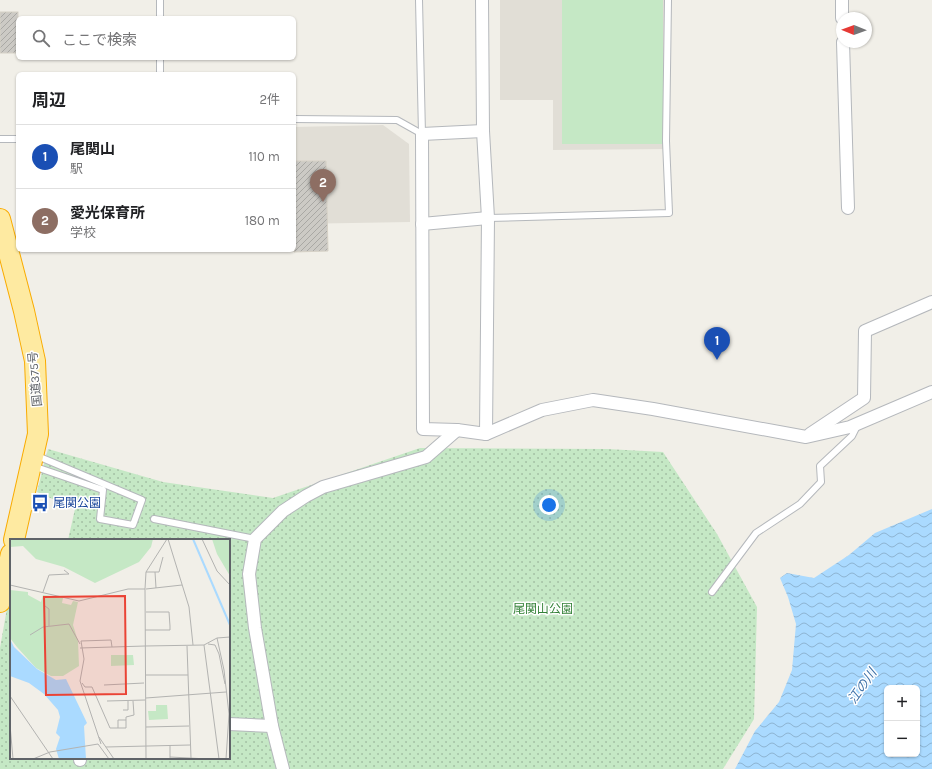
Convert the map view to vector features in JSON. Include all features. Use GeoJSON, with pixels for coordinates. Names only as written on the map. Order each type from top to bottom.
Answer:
{"type":"FeatureCollection","features":[{"type":"Feature","properties":{"kind":"highway","name":"国道375号"},"geometry":{"type":"LineString","coordinates":[[0,219],[24,311],[35,361],[38,434],[14,539]]}},
{"type":"Feature","properties":{"kind":"highway"},"geometry":{"type":"LineString","coordinates":[[0,602],[10,558]]}},
{"type":"Feature","properties":{"kind":"street"},"geometry":{"type":"LineString","coordinates":[[482,0],[483,131],[488,218],[486,434]]}},
{"type":"Feature","properties":{"kind":"street"},"geometry":{"type":"LineString","coordinates":[[842,0],[842,12]]}},
{"type":"Feature","properties":{"kind":"street"},"geometry":{"type":"LineString","coordinates":[[843,48],[848,208]]}},
{"type":"Feature","properties":{"kind":"street"},"geometry":{"type":"LineString","coordinates":[[483,131],[422,134],[423,429],[457,430],[486,434],[542,410],[593,400],[653,409],[806,437],[850,427],[932,392]]}},
{"type":"Feature","properties":{"kind":"street"},"geometry":{"type":"LineString","coordinates":[[422,224],[488,218]]}},
{"type":"Feature","properties":{"kind":"street"},"geometry":{"type":"LineString","coordinates":[[806,437],[864,398],[865,331],[932,302]]}},
{"type":"Feature","properties":{"kind":"street"},"geometry":{"type":"LineString","coordinates":[[282,769],[272,726],[255,628],[249,574],[255,539],[283,511],[306,496],[323,487],[426,457],[457,430]]}},
{"type":"Feature","properties":{"kind":"street"},"geometry":{"type":"LineString","coordinates":[[230,724],[272,726]]}},
{"type":"Feature","properties":{"kind":"lane"},"geometry":{"type":"LineString","coordinates":[[160,0],[160,16]]}},
{"type":"Feature","properties":{"kind":"lane"},"geometry":{"type":"LineString","coordinates":[[419,0],[422,134]]}},
{"type":"Feature","properties":{"kind":"lane"},"geometry":{"type":"LineString","coordinates":[[488,218],[669,213],[666,141],[668,0]]}},
{"type":"Feature","properties":{"kind":"lane"},"geometry":{"type":"LineString","coordinates":[[160,60],[160,72]]}},
{"type":"Feature","properties":{"kind":"lane"},"geometry":{"type":"LineString","coordinates":[[296,119],[397,120],[422,134]]}},
{"type":"Feature","properties":{"kind":"lane"},"geometry":{"type":"LineString","coordinates":[[0,139],[16,139]]}},
{"type":"Feature","properties":{"kind":"lane"},"geometry":{"type":"LineString","coordinates":[[712,592],[756,533],[800,504],[821,482],[820,466],[852,436],[857,424]]}},
{"type":"Feature","properties":{"kind":"lane"},"geometry":{"type":"LineString","coordinates":[[32,460],[142,500],[133,525],[100,519],[103,490],[32,460]]}},
{"type":"Feature","properties":{"kind":"lane"},"geometry":{"type":"LineString","coordinates":[[154,519],[255,539]]}},
{"type":"Feature","properties":{"kind":"shaded area"},"geometry":{"type":"Polygon","coordinates":[[[500,0],[669,0],[670,149],[553,150],[553,100],[500,100],[500,0]]]}},
{"type":"Feature","properties":{"kind":"shaded area"},"geometry":{"type":"Polygon","coordinates":[[[383,125],[409,144],[410,222],[296,224],[296,127],[383,125]]]}},
{"type":"Feature","properties":{"kind":"green space"},"geometry":{"type":"Polygon","coordinates":[[[562,0],[663,0],[663,144],[562,144],[562,0]]]}},
{"type":"Feature","properties":{"kind":"green space","name":"尾関山公園"},"geometry":{"type":"Polygon","coordinates":[[[420,448],[607,449],[663,452],[717,534],[757,607],[754,719],[723,769],[0,769],[0,648],[10,591],[10,759],[230,759],[230,539],[68,539],[75,509],[37,492],[48,449],[163,482],[273,498],[420,448]]]}},
{"type":"Feature","properties":{"kind":"water","name":"江の川"},"geometry":{"type":"Polygon","coordinates":[[[932,509],[932,769],[735,769],[755,731],[779,702],[792,670],[796,624],[788,597],[780,578],[787,573],[814,578],[849,555],[875,533],[932,509]]]}},
{"type":"Feature","properties":{"kind":"building"},"geometry":{"type":"Polygon","coordinates":[[[0,12],[18,12],[18,16],[16,16],[16,53],[0,53],[0,12]]]}},
{"type":"Feature","properties":{"kind":"building"},"geometry":{"type":"Polygon","coordinates":[[[296,161],[326,161],[328,251],[296,252],[296,161]]]}},
{"type":"Feature","properties":{"kind":"place","name":"愛光保育所"},"geometry":{"type":"Point","coordinates":[323,202]}},
{"type":"Feature","properties":{"kind":"place","name":"尾関山"},"geometry":{"type":"Point","coordinates":[717,360]}},
{"type":"Feature","properties":{"kind":"place","name":"尾関公園"},"geometry":{"type":"Point","coordinates":[40,503]}}]}
